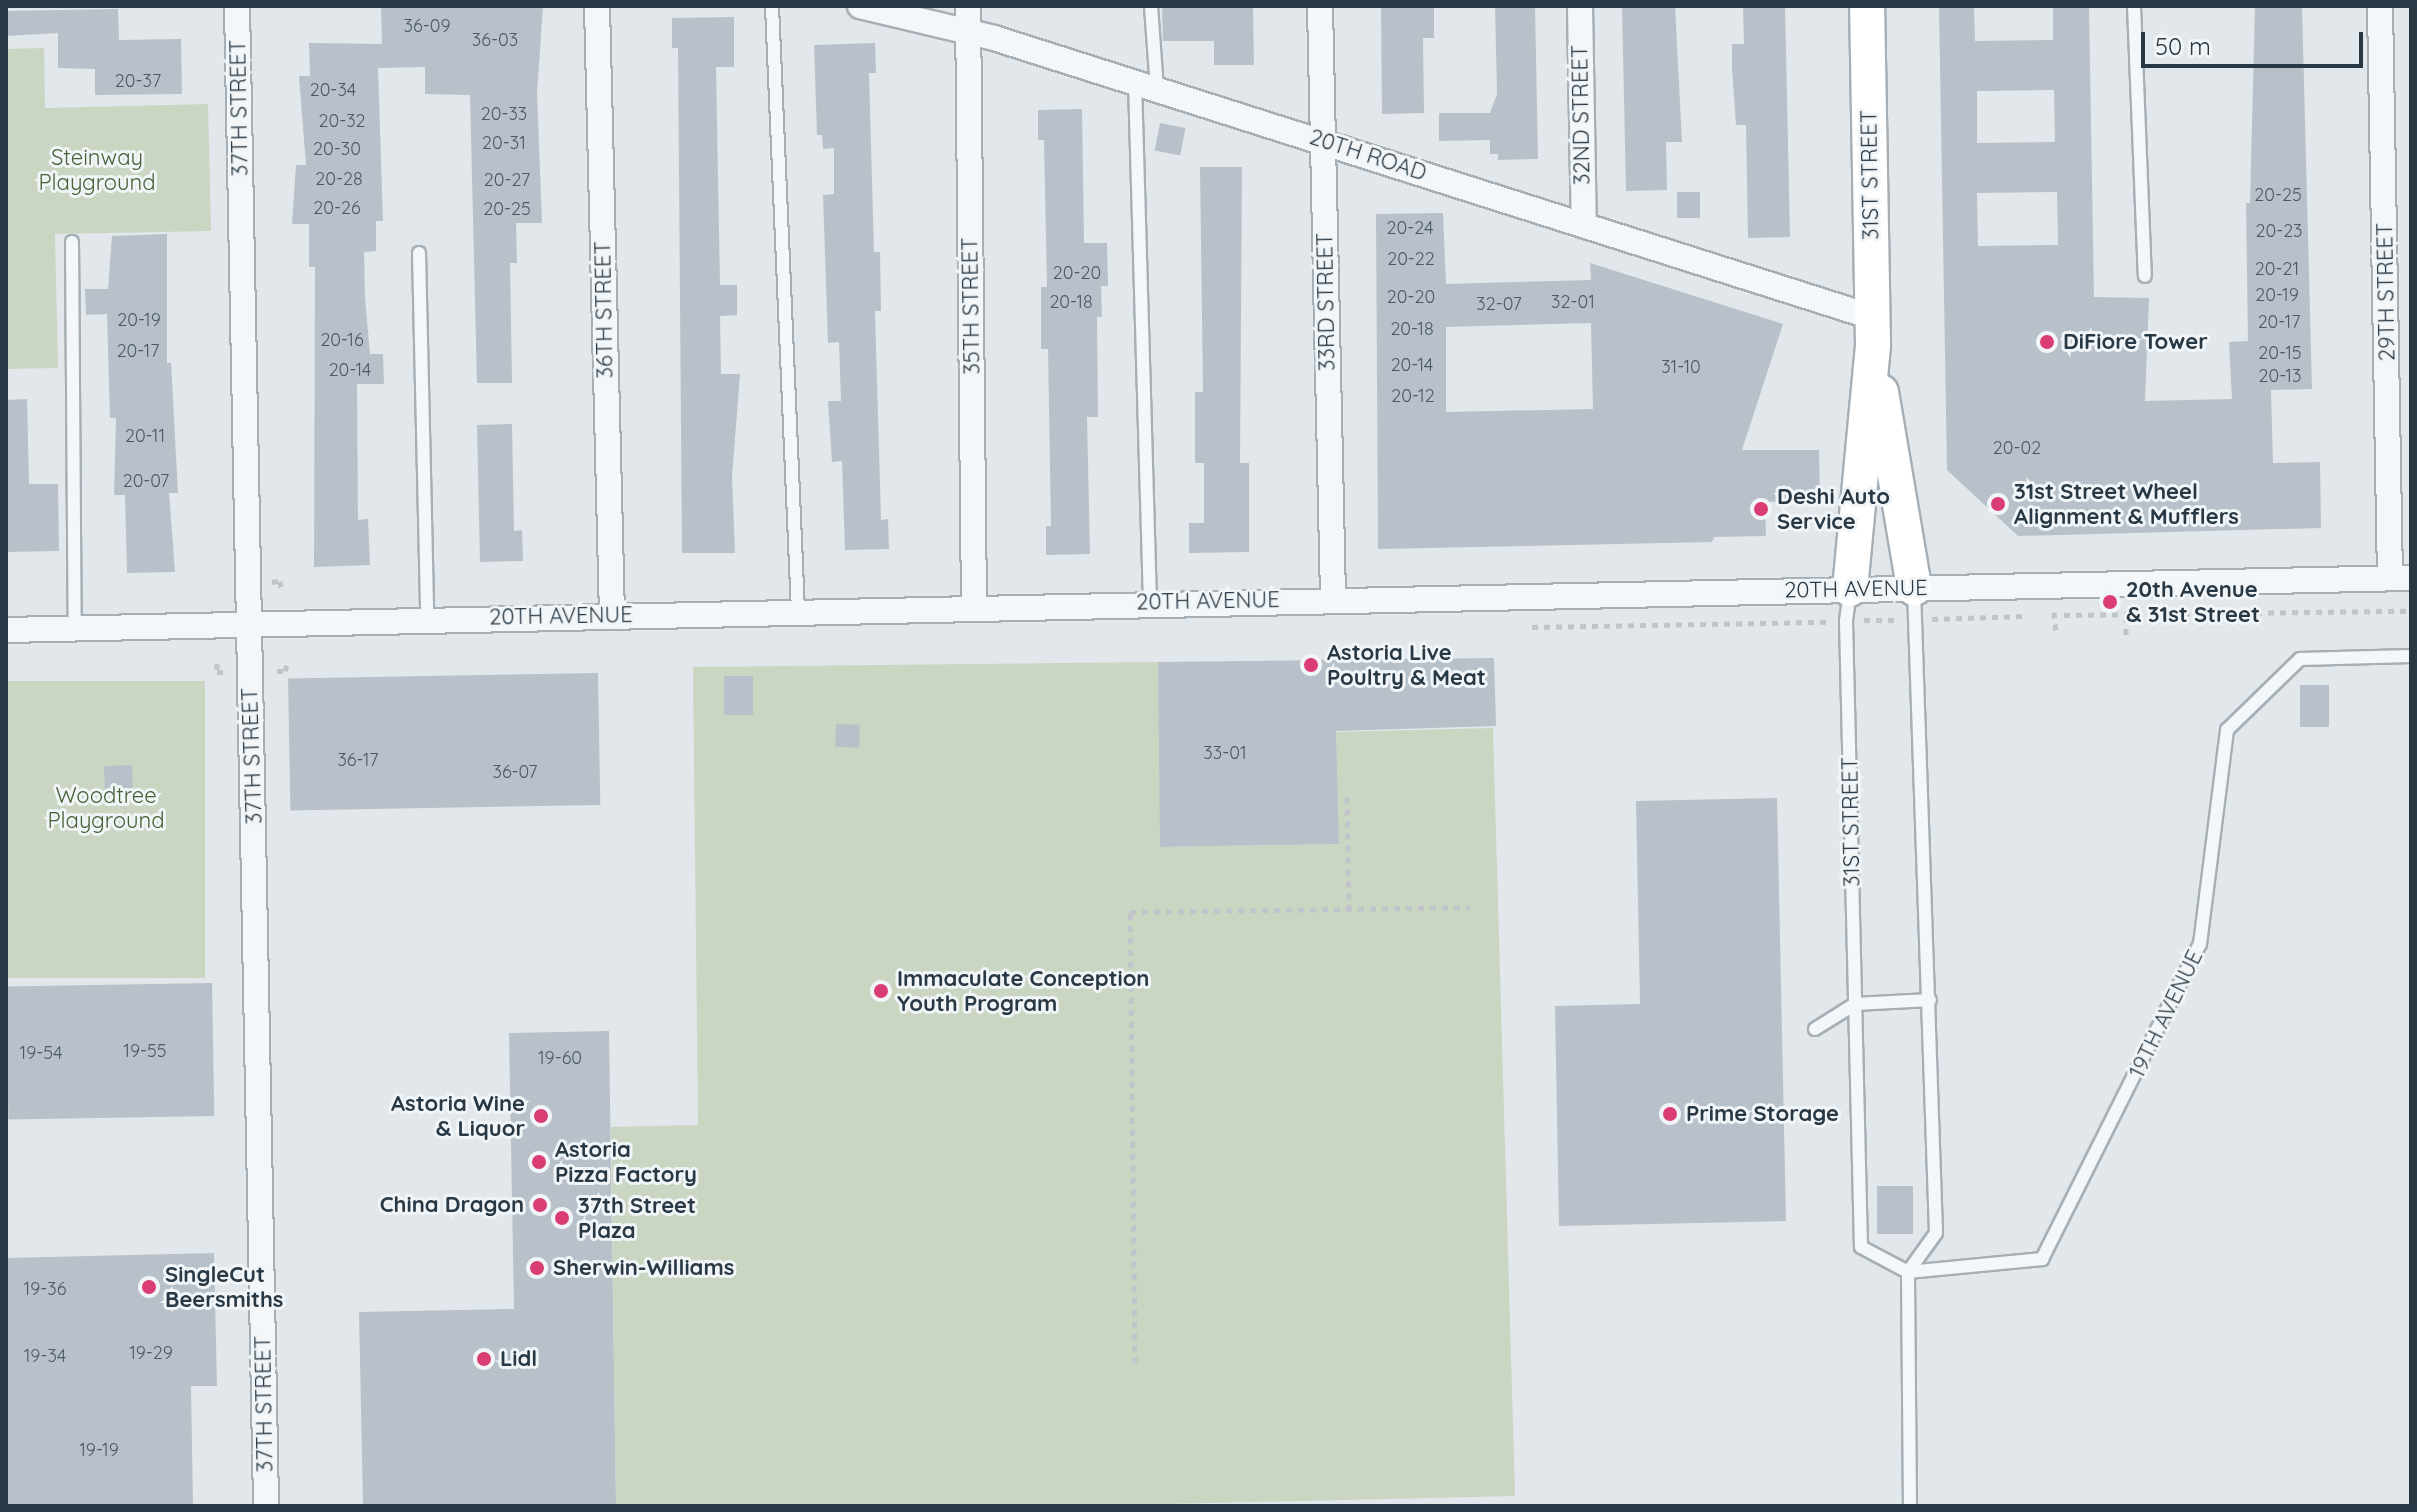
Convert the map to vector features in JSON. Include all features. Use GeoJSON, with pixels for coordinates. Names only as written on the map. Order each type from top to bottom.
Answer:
{"type":"FeatureCollection","features":[{"type":"Feature","properties":{"kind":"street","name":"37TH STREET"},"geometry":{"type":"LineString","coordinates":[[237,6],[266,1506]]}},
{"type":"Feature","properties":{"kind":"street","name":"36TH STREET"},"geometry":{"type":"LineString","coordinates":[[597,6],[612,615]]}},
{"type":"Feature","properties":{"kind":"street","name":"20TH ROAD"},"geometry":{"type":"LineString","coordinates":[[860,6],[968,18],[1146,85],[1584,225],[1872,330]]}},
{"type":"Feature","properties":{"kind":"street","name":"33RD STREET"},"geometry":{"type":"LineString","coordinates":[[1320,6],[1333,598]]}},
{"type":"Feature","properties":{"kind":"street","name":"32ND STREET"},"geometry":{"type":"LineString","coordinates":[[1580,6],[1584,225]]}},
{"type":"Feature","properties":{"kind":"street","name":"31ST STREET"},"geometry":{"type":"LineString","coordinates":[[1850,589],[1872,330],[1867,6]]}},
{"type":"Feature","properties":{"kind":"street","name":"29TH STREET"},"geometry":{"type":"LineString","coordinates":[[2380,6],[2400,578]]}},
{"type":"Feature","properties":{"kind":"street","name":"35TH STREET"},"geometry":{"type":"LineString","coordinates":[[968,18],[974,606]]}},
{"type":"Feature","properties":{"kind":"street","name":"31ST STREET"},"geometry":{"type":"LineString","coordinates":[[1872,330],[1914,588]]}},
{"type":"Feature","properties":{"kind":"street","name":"20TH AVENUE"},"geometry":{"type":"LineString","coordinates":[[6,630],[1333,598],[2400,578]]}},
{"type":"Feature","properties":{"kind":"lane"},"geometry":{"type":"LineString","coordinates":[[772,6],[798,611]]}},
{"type":"Feature","properties":{"kind":"lane"},"geometry":{"type":"LineString","coordinates":[[1150,603],[1146,85],[1151,6]]}},
{"type":"Feature","properties":{"kind":"lane"},"geometry":{"type":"LineString","coordinates":[[2134,6],[2145,276]]}},
{"type":"Feature","properties":{"kind":"lane"},"geometry":{"type":"LineString","coordinates":[[72,242],[75,628]]}},
{"type":"Feature","properties":{"kind":"lane"},"geometry":{"type":"LineString","coordinates":[[419,253],[427,619]]}},
{"type":"Feature","properties":{"kind":"lane","name":"31ST STREET"},"geometry":{"type":"LineString","coordinates":[[1850,589],[1846,621],[1861,1247],[1908,1272],[1936,1233],[1914,588]]}},
{"type":"Feature","properties":{"kind":"lane","name":"19TH AVENUE"},"geometry":{"type":"LineString","coordinates":[[1908,1272],[2042,1259],[2200,944],[2227,730],[2300,659],[2411,656]]}},
{"type":"Feature","properties":{"kind":"lane"},"geometry":{"type":"LineString","coordinates":[[1815,1029],[1855,1004],[1930,1000]]}},
{"type":"Feature","properties":{"kind":"lane"},"geometry":{"type":"LineString","coordinates":[[1908,1272],[1910,1506]]}},
{"type":"Feature","properties":{"kind":"path"},"geometry":{"type":"LineString","coordinates":[[2054,607],[2056,635]]}},
{"type":"Feature","properties":{"kind":"path"},"geometry":{"type":"LineString","coordinates":[[2126,607],[2126,635]]}},
{"type":"Feature","properties":{"kind":"path"},"geometry":{"type":"LineString","coordinates":[[277,671],[285,671],[288,661]]}},
{"type":"Feature","properties":{"kind":"path"},"geometry":{"type":"LineString","coordinates":[[217,663],[217,672],[228,672]]}},
{"type":"Feature","properties":{"kind":"path"},"geometry":{"type":"LineString","coordinates":[[1347,797],[1349,909]]}},
{"type":"Feature","properties":{"kind":"path"},"geometry":{"type":"LineString","coordinates":[[1135,1363],[1130,912],[1470,907]]}},
{"type":"Feature","properties":{"kind":"green space","name":"Steinway Playground"},"geometry":{"type":"Polygon","coordinates":[[[44,48],[45,108],[208,104],[211,231],[55,234],[58,368],[6,369],[6,49],[44,48]]]}},
{"type":"Feature","properties":{"kind":"green space"},"geometry":{"type":"Polygon","coordinates":[[[1158,662],[1161,847],[1338,844],[1336,732],[1493,728],[1515,1496],[1081,1506],[616,1506],[611,1127],[698,1125],[693,667],[1158,662]]]}},
{"type":"Feature","properties":{"kind":"green space","name":"Woodtree Playground"},"geometry":{"type":"Polygon","coordinates":[[[6,681],[205,681],[205,978],[6,978],[6,681]]]}},
{"type":"Feature","properties":{"kind":"building"},"geometry":{"type":"Polygon","coordinates":[[[381,6],[543,6],[537,93],[542,223],[516,223],[517,263],[510,263],[512,383],[477,383],[470,95],[425,94],[425,67],[378,68],[383,221],[376,221],[376,251],[364,252],[370,354],[383,354],[384,384],[357,384],[358,520],[368,519],[370,565],[314,567],[315,267],[309,267],[309,224],[292,224],[296,165],[306,165],[299,76],[310,76],[309,43],[382,44],[381,6]]]}},
{"type":"Feature","properties":{"kind":"building"},"geometry":{"type":"Polygon","coordinates":[[[1162,6],[1253,6],[1254,65],[1214,65],[1214,41],[1163,41],[1162,6]]]}},
{"type":"Feature","properties":{"kind":"building"},"geometry":{"type":"Polygon","coordinates":[[[1381,6],[1434,6],[1434,38],[1423,38],[1424,113],[1382,114],[1381,6]]]}},
{"type":"Feature","properties":{"kind":"building"},"geometry":{"type":"Polygon","coordinates":[[[1495,6],[1535,6],[1538,159],[1498,160],[1498,154],[1490,154],[1490,140],[1439,141],[1439,113],[1490,113],[1497,94],[1495,6]]]}},
{"type":"Feature","properties":{"kind":"building"},"geometry":{"type":"Polygon","coordinates":[[[1622,6],[1675,6],[1682,142],[1666,142],[1667,190],[1626,191],[1622,6]]]}},
{"type":"Feature","properties":{"kind":"building"},"geometry":{"type":"Polygon","coordinates":[[[1743,6],[1785,6],[1790,237],[1748,238],[1746,125],[1736,125],[1732,68],[1732,44],[1744,44],[1743,6]]]}},
{"type":"Feature","properties":{"kind":"building"},"geometry":{"type":"Polygon","coordinates":[[[1939,6],[1974,6],[1975,41],[2053,40],[2053,6],[2089,6],[2094,297],[2149,298],[2145,401],[2232,399],[2229,342],[2248,341],[2246,203],[2250,203],[2255,6],[2302,6],[2312,389],[2271,390],[2273,463],[2320,462],[2321,528],[2018,536],[1947,470],[1939,6]],[[2054,90],[1977,91],[1977,143],[2055,142],[2054,90]],[[2057,192],[1977,193],[1978,246],[2058,245],[2057,192]]]}},
{"type":"Feature","properties":{"kind":"building"},"geometry":{"type":"Polygon","coordinates":[[[118,9],[119,40],[181,39],[182,94],[95,95],[95,69],[58,68],[58,33],[6,36],[6,11],[118,9]]]}},
{"type":"Feature","properties":{"kind":"building"},"geometry":{"type":"Polygon","coordinates":[[[734,17],[734,67],[716,67],[720,285],[737,285],[737,315],[720,316],[721,374],[740,374],[732,477],[735,553],[682,553],[678,48],[672,48],[672,18],[734,17]]]}},
{"type":"Feature","properties":{"kind":"building"},"geometry":{"type":"Polygon","coordinates":[[[875,43],[876,73],[869,73],[874,252],[880,252],[881,311],[875,311],[881,520],[888,519],[889,549],[845,550],[842,461],[832,462],[828,401],[841,401],[839,342],[828,343],[823,195],[834,194],[834,148],[823,149],[822,135],[817,135],[814,45],[875,43]]]}},
{"type":"Feature","properties":{"kind":"building"},"geometry":{"type":"Polygon","coordinates":[[[1082,109],[1084,243],[1107,243],[1108,286],[1101,286],[1102,317],[1097,317],[1098,417],[1087,417],[1090,554],[1046,555],[1046,526],[1051,526],[1048,349],[1041,349],[1041,287],[1047,287],[1044,140],[1038,140],[1038,110],[1082,109]]]}},
{"type":"Feature","properties":{"kind":"building"},"geometry":{"type":"Polygon","coordinates":[[[1160,123],[1186,128],[1180,155],[1155,150],[1160,123]]]}},
{"type":"Feature","properties":{"kind":"building"},"geometry":{"type":"Polygon","coordinates":[[[1200,167],[1242,167],[1240,463],[1249,463],[1249,552],[1189,553],[1189,523],[1204,523],[1204,463],[1195,463],[1195,392],[1203,392],[1200,167]]]}},
{"type":"Feature","properties":{"kind":"building"},"geometry":{"type":"Polygon","coordinates":[[[1677,192],[1700,192],[1700,218],[1677,218],[1677,192]]]}},
{"type":"Feature","properties":{"kind":"building"},"geometry":{"type":"Polygon","coordinates":[[[1443,213],[1446,284],[1591,280],[1590,263],[1783,324],[1742,450],[1819,450],[1820,501],[1765,502],[1766,536],[1714,537],[1712,542],[1378,549],[1376,214],[1443,213]],[[1591,323],[1446,327],[1446,412],[1593,409],[1591,323]]]}},
{"type":"Feature","properties":{"kind":"building"},"geometry":{"type":"Polygon","coordinates":[[[167,234],[167,363],[171,363],[178,493],[169,493],[175,572],[127,573],[125,495],[114,495],[116,418],[110,418],[107,314],[86,315],[85,289],[108,289],[112,236],[167,234]]]}},
{"type":"Feature","properties":{"kind":"building"},"geometry":{"type":"Polygon","coordinates":[[[27,399],[29,484],[58,484],[59,551],[6,552],[6,400],[27,399]]]}},
{"type":"Feature","properties":{"kind":"building"},"geometry":{"type":"Polygon","coordinates":[[[512,424],[514,531],[522,530],[523,561],[480,562],[477,425],[512,424]]]}},
{"type":"Feature","properties":{"kind":"building"},"geometry":{"type":"Polygon","coordinates":[[[1494,658],[1496,726],[1336,731],[1339,844],[1160,847],[1158,662],[1494,658]]]}},
{"type":"Feature","properties":{"kind":"building"},"geometry":{"type":"Polygon","coordinates":[[[598,673],[600,805],[290,810],[288,678],[598,673]]]}},
{"type":"Feature","properties":{"kind":"building"},"geometry":{"type":"Polygon","coordinates":[[[724,676],[753,676],[753,715],[724,715],[724,676]]]}},
{"type":"Feature","properties":{"kind":"building"},"geometry":{"type":"Polygon","coordinates":[[[2300,685],[2329,685],[2329,727],[2300,727],[2300,685]]]}},
{"type":"Feature","properties":{"kind":"building"},"geometry":{"type":"Polygon","coordinates":[[[836,724],[860,725],[859,748],[835,747],[836,724]]]}},
{"type":"Feature","properties":{"kind":"building"},"geometry":{"type":"Polygon","coordinates":[[[132,765],[133,794],[105,795],[104,766],[132,765]]]}},
{"type":"Feature","properties":{"kind":"building","name":"Prime Storage"},"geometry":{"type":"Polygon","coordinates":[[[1777,798],[1786,1221],[1559,1226],[1555,1006],[1640,1004],[1636,801],[1777,798]]]}},
{"type":"Feature","properties":{"kind":"building"},"geometry":{"type":"Polygon","coordinates":[[[212,983],[214,1116],[8,1120],[6,987],[212,983]]]}},
{"type":"Feature","properties":{"kind":"building","name":"37th Street Plaza"},"geometry":{"type":"Polygon","coordinates":[[[609,1031],[616,1506],[363,1506],[359,1312],[514,1309],[509,1033],[609,1031]]]}},
{"type":"Feature","properties":{"kind":"building"},"geometry":{"type":"Polygon","coordinates":[[[1877,1186],[1913,1186],[1913,1234],[1877,1234],[1877,1186]]]}},
{"type":"Feature","properties":{"kind":"building"},"geometry":{"type":"Polygon","coordinates":[[[214,1253],[217,1386],[191,1386],[193,1506],[6,1506],[6,1258],[214,1253]]]}},
{"type":"Feature","properties":{"kind":"place","name":"DiFiore Tower"},"geometry":{"type":"Point","coordinates":[2047,342]}},
{"type":"Feature","properties":{"kind":"place","name":"31st Street Wheel Alignment & Mufflers"},"geometry":{"type":"Point","coordinates":[1998,504]}},
{"type":"Feature","properties":{"kind":"place","name":"Deshi Auto Service"},"geometry":{"type":"Point","coordinates":[1761,509]}},
{"type":"Feature","properties":{"kind":"place","name":"20th Avenue & 31st Street"},"geometry":{"type":"Point","coordinates":[2110,602]}},
{"type":"Feature","properties":{"kind":"place","name":"Astoria Live Poultry & Meat"},"geometry":{"type":"Point","coordinates":[1311,665]}},
{"type":"Feature","properties":{"kind":"place","name":"Immaculate Conception Youth Program"},"geometry":{"type":"Point","coordinates":[881,991]}},
{"type":"Feature","properties":{"kind":"place","name":"Prime Storage"},"geometry":{"type":"Point","coordinates":[1670,1114]}},
{"type":"Feature","properties":{"kind":"place","name":"Astoria Wine & Liquor"},"geometry":{"type":"Point","coordinates":[541,1116]}},
{"type":"Feature","properties":{"kind":"place","name":"Astoria Pizza Factory"},"geometry":{"type":"Point","coordinates":[539,1162]}},
{"type":"Feature","properties":{"kind":"place","name":"China Dragon"},"geometry":{"type":"Point","coordinates":[540,1205]}},
{"type":"Feature","properties":{"kind":"place","name":"37th Street Plaza"},"geometry":{"type":"Point","coordinates":[562,1218]}},
{"type":"Feature","properties":{"kind":"place","name":"Sherwin-Williams"},"geometry":{"type":"Point","coordinates":[537,1268]}},
{"type":"Feature","properties":{"kind":"place","name":"SingleCut Beersmiths"},"geometry":{"type":"Point","coordinates":[149,1287]}},
{"type":"Feature","properties":{"kind":"place","name":"Lidl"},"geometry":{"type":"Point","coordinates":[484,1359]}}]}
